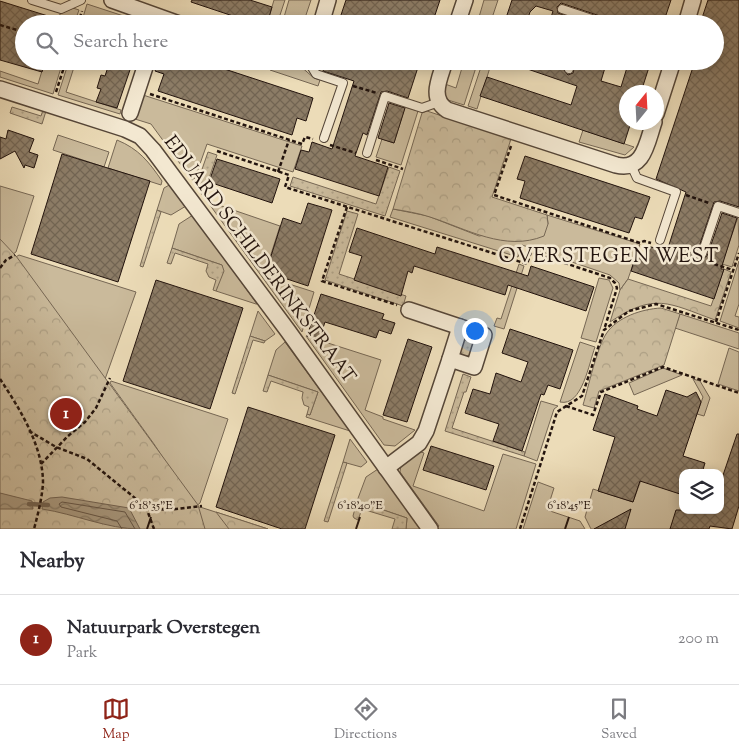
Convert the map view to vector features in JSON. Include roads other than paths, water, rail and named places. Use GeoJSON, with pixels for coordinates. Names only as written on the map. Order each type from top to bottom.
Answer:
{"type":"FeatureCollection","features":[{"type":"Feature","properties":{"kind":"street"},"geometry":{"type":"LineString","coordinates":[[112,0],[146,15]]}},
{"type":"Feature","properties":{"kind":"street"},"geometry":{"type":"LineString","coordinates":[[324,15],[328,0]]}},
{"type":"Feature","properties":{"kind":"street"},"geometry":{"type":"LineString","coordinates":[[460,15],[465,0]]}},
{"type":"Feature","properties":{"kind":"street"},"geometry":{"type":"LineString","coordinates":[[689,15],[693,0]]}},
{"type":"Feature","properties":{"kind":"street"},"geometry":{"type":"LineString","coordinates":[[130,113],[144,70]]}},
{"type":"Feature","properties":{"kind":"street"},"geometry":{"type":"LineString","coordinates":[[443,70],[437,91],[439,102],[447,110],[616,165],[636,163],[644,152],[651,130]]}},
{"type":"Feature","properties":{"kind":"street"},"geometry":{"type":"LineString","coordinates":[[664,90],[671,70]]}},
{"type":"Feature","properties":{"kind":"street","name":"EDUARD SCHILDERINKSTRAAT"},"geometry":{"type":"LineString","coordinates":[[0,89],[140,136],[153,150],[288,331],[430,529]]}},
{"type":"Feature","properties":{"kind":"street"},"geometry":{"type":"LineString","coordinates":[[409,310],[484,335],[474,367],[450,359]]}},
{"type":"Feature","properties":{"kind":"street"},"geometry":{"type":"LineString","coordinates":[[386,468],[419,443],[426,431],[460,327]]}},
{"type":"Feature","properties":{"kind":"lane"},"geometry":{"type":"LineString","coordinates":[[32,0],[61,10],[82,0]]}},
{"type":"Feature","properties":{"kind":"lane"},"geometry":{"type":"LineString","coordinates":[[562,9],[575,15]]}},
{"type":"Feature","properties":{"kind":"lane"},"geometry":{"type":"LineString","coordinates":[[314,70],[316,74],[343,83],[324,140]]}},
{"type":"Feature","properties":{"kind":"lane"},"geometry":{"type":"LineString","coordinates":[[367,153],[385,96],[422,108],[439,102]]}},
{"type":"Feature","properties":{"kind":"lane"},"geometry":{"type":"LineString","coordinates":[[631,165],[637,178],[676,192],[660,240]]}},
{"type":"Feature","properties":{"kind":"lane"},"geometry":{"type":"LineString","coordinates":[[702,254],[718,206],[739,213]]}},
{"type":"Feature","properties":{"kind":"water"},"geometry":{"type":"Polygon","coordinates":[[[0,493],[32,501],[33,509],[0,509],[0,493]]]}},
{"type":"Feature","properties":{"kind":"water"},"geometry":{"type":"Polygon","coordinates":[[[62,497],[129,508],[140,529],[115,527],[42,509],[43,502],[50,498],[62,497]]]}},
{"type":"Feature","properties":{"kind":"waterway"},"geometry":{"type":"LineString","coordinates":[[29,504],[48,505]]}},
{"type":"Feature","properties":{"kind":"place","name":"Natuurpark Overstegen"},"geometry":{"type":"Point","coordinates":[66,414]}},
{"type":"Feature","properties":{"kind":"district","name":"OVERSTEGEN WEST"},"geometry":{"type":"Point","coordinates":[609,257]}}]}
